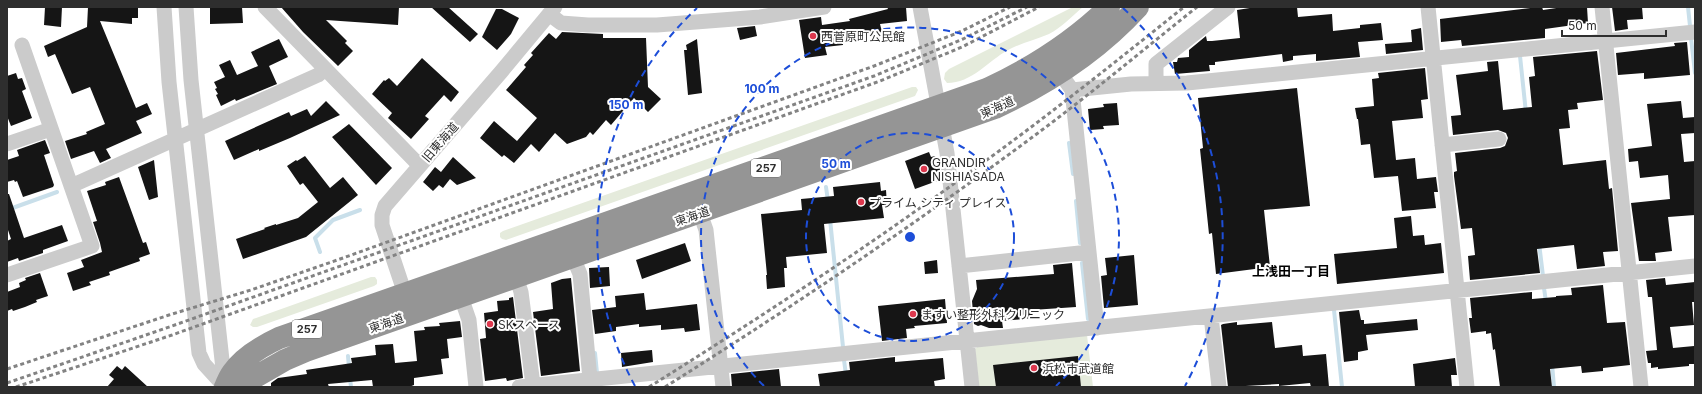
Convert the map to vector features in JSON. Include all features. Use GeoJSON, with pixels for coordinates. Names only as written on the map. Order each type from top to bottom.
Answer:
{"type":"FeatureCollection","features":[{"type":"Feature","properties":{"kind":"highway","name":"東海道"},"geometry":{"type":"LineString","coordinates":[[225,387],[243,384],[280,363],[306,351],[700,213],[941,117],[987,89],[1027,69],[1065,44],[1109,7]]}},
{"type":"Feature","properties":{"kind":"highway","name":"東海道"},"geometry":{"type":"LineString","coordinates":[[225,387],[233,372],[241,364],[269,343],[405,294],[941,117],[996,108],[1031,90],[1066,82],[1096,47],[1138,7]]}},
{"type":"Feature","properties":{"kind":"street"},"geometry":{"type":"LineString","coordinates":[[164,7],[175,140],[199,353],[204,364],[225,387]]}},
{"type":"Feature","properties":{"kind":"street"},"geometry":{"type":"LineString","coordinates":[[186,7],[189,62],[225,387]]}},
{"type":"Feature","properties":{"kind":"street"},"geometry":{"type":"LineString","coordinates":[[265,7],[419,165]]}},
{"type":"Feature","properties":{"kind":"street"},"geometry":{"type":"LineString","coordinates":[[552,10],[561,23],[588,25],[657,25],[760,17],[824,7]]}},
{"type":"Feature","properties":{"kind":"street"},"geometry":{"type":"LineString","coordinates":[[920,7],[948,153],[972,387]]}},
{"type":"Feature","properties":{"kind":"street"},"geometry":{"type":"LineString","coordinates":[[1156,83],[1156,64],[1228,7]]}},
{"type":"Feature","properties":{"kind":"street"},"geometry":{"type":"LineString","coordinates":[[1428,7],[1467,387]]}},
{"type":"Feature","properties":{"kind":"street"},"geometry":{"type":"LineString","coordinates":[[1602,7],[1630,273],[1637,387]]}},
{"type":"Feature","properties":{"kind":"street","name":"旧東海道"},"geometry":{"type":"LineString","coordinates":[[405,294],[382,226],[382,215],[385,206],[391,197],[501,72],[552,10]]}},
{"type":"Feature","properties":{"kind":"street"},"geometry":{"type":"LineString","coordinates":[[1097,328],[1089,252],[1066,82],[1131,84],[1187,83],[1695,32]]}},
{"type":"Feature","properties":{"kind":"street"},"geometry":{"type":"LineString","coordinates":[[7,275],[92,246],[25,51]]}},
{"type":"Feature","properties":{"kind":"street"},"geometry":{"type":"LineString","coordinates":[[71,186],[318,75],[325,69]]}},
{"type":"Feature","properties":{"kind":"street"},"geometry":{"type":"LineString","coordinates":[[7,144],[51,129]]}},
{"type":"Feature","properties":{"kind":"street"},"geometry":{"type":"LineString","coordinates":[[1442,145],[1499,139]]}},
{"type":"Feature","properties":{"kind":"street"},"geometry":{"type":"LineString","coordinates":[[700,213],[706,230],[723,387]]}},
{"type":"Feature","properties":{"kind":"street"},"geometry":{"type":"LineString","coordinates":[[959,266],[1089,252]]}},
{"type":"Feature","properties":{"kind":"street"},"geometry":{"type":"LineString","coordinates":[[573,257],[580,274],[590,380]]}},
{"type":"Feature","properties":{"kind":"street"},"geometry":{"type":"LineString","coordinates":[[516,277],[521,292],[526,386],[1695,266]]}},
{"type":"Feature","properties":{"kind":"street"},"geometry":{"type":"LineString","coordinates":[[461,297],[469,320],[476,387]]}},
{"type":"Feature","properties":{"kind":"street"},"geometry":{"type":"LineString","coordinates":[[1211,316],[1219,387]]}},
{"type":"Feature","properties":{"kind":"green space"},"geometry":{"type":"Polygon","coordinates":[[[1073,7],[1083,7],[1049,34],[1008,50],[979,71],[964,79],[947,83],[944,79],[945,73],[949,69],[1073,7]]]}},
{"type":"Feature","properties":{"kind":"green space"},"geometry":{"type":"Polygon","coordinates":[[[912,87],[916,87],[918,90],[915,96],[506,240],[500,237],[500,233],[503,231],[912,87]]]}},
{"type":"Feature","properties":{"kind":"green space"},"geometry":{"type":"Polygon","coordinates":[[[371,277],[375,277],[377,280],[377,284],[374,286],[257,327],[250,325],[253,319],[371,277]]]}},
{"type":"Feature","properties":{"kind":"green space","name":"浜松市武道館"},"geometry":{"type":"Polygon","coordinates":[[[1087,335],[1093,387],[979,387],[975,349],[978,346],[1087,335]]]}},
{"type":"Feature","properties":{"kind":"building"},"geometry":{"type":"Polygon","coordinates":[[[45,7],[62,7],[61,27],[44,25],[45,7]]]}},
{"type":"Feature","properties":{"kind":"building"},"geometry":{"type":"Polygon","coordinates":[[[88,7],[138,7],[138,18],[132,18],[132,24],[100,21],[136,108],[147,103],[152,114],[136,121],[142,133],[106,149],[111,158],[100,163],[94,151],[71,159],[65,141],[87,134],[86,132],[105,124],[90,87],[72,94],[55,54],[48,57],[44,46],[87,27],[88,7]]]}},
{"type":"Feature","properties":{"kind":"building"},"geometry":{"type":"Polygon","coordinates":[[[210,7],[242,7],[243,23],[210,24],[210,7]]]}},
{"type":"Feature","properties":{"kind":"building"},"geometry":{"type":"Polygon","coordinates":[[[281,7],[399,7],[398,25],[326,20],[347,41],[345,43],[353,51],[338,66],[303,32],[281,7]]]}},
{"type":"Feature","properties":{"kind":"building"},"geometry":{"type":"Polygon","coordinates":[[[431,7],[448,7],[478,34],[470,42],[431,7]]]}},
{"type":"Feature","properties":{"kind":"building"},"geometry":{"type":"Polygon","coordinates":[[[887,7],[906,7],[907,21],[880,24],[882,32],[843,43],[843,45],[825,47],[827,55],[805,58],[799,20],[821,17],[822,25],[850,21],[849,19],[888,9],[887,7]]]}},
{"type":"Feature","properties":{"kind":"building"},"geometry":{"type":"Polygon","coordinates":[[[1256,7],[1297,7],[1298,17],[1332,14],[1333,31],[1360,28],[1360,25],[1381,23],[1383,40],[1358,42],[1360,57],[1316,61],[1316,54],[1293,56],[1293,60],[1283,62],[1282,54],[1215,62],[1215,65],[1209,65],[1210,71],[1175,74],[1173,62],[1177,62],[1178,58],[1189,57],[1189,50],[1206,36],[1207,41],[1240,38],[1237,10],[1256,7]]]}},
{"type":"Feature","properties":{"kind":"building"},"geometry":{"type":"Polygon","coordinates":[[[1542,7],[1543,10],[1563,7],[1587,7],[1588,23],[1545,29],[1545,38],[1462,46],[1461,40],[1441,42],[1440,19],[1542,7]]]}},
{"type":"Feature","properties":{"kind":"building"},"geometry":{"type":"Polygon","coordinates":[[[1612,7],[1642,7],[1643,19],[1627,20],[1628,29],[1615,31],[1612,7]]]}},
{"type":"Feature","properties":{"kind":"building"},"geometry":{"type":"Polygon","coordinates":[[[496,9],[502,9],[519,18],[511,34],[497,50],[482,37],[496,9]]]}},
{"type":"Feature","properties":{"kind":"building"},"geometry":{"type":"Polygon","coordinates":[[[755,26],[757,36],[740,40],[737,28],[755,26]]]}},
{"type":"Feature","properties":{"kind":"building"},"geometry":{"type":"Polygon","coordinates":[[[1421,28],[1423,50],[1386,54],[1385,44],[1412,42],[1411,30],[1421,28]]]}},
{"type":"Feature","properties":{"kind":"building"},"geometry":{"type":"Polygon","coordinates":[[[562,32],[603,34],[603,38],[646,38],[648,87],[661,99],[648,112],[634,98],[611,125],[606,120],[593,135],[590,132],[586,137],[567,144],[555,133],[539,152],[531,144],[514,163],[504,155],[502,157],[480,138],[494,121],[517,141],[537,118],[506,90],[526,67],[524,65],[533,55],[531,53],[549,33],[556,39],[562,32]]]}},
{"type":"Feature","properties":{"kind":"building"},"geometry":{"type":"Polygon","coordinates":[[[279,39],[288,57],[269,66],[277,84],[236,101],[235,99],[221,106],[216,95],[218,94],[215,89],[217,88],[214,82],[225,77],[219,65],[230,60],[237,75],[258,66],[251,52],[279,39]]]}},
{"type":"Feature","properties":{"kind":"building"},"geometry":{"type":"Polygon","coordinates":[[[697,39],[702,93],[688,95],[684,50],[687,50],[686,45],[697,39]]]}},
{"type":"Feature","properties":{"kind":"building"},"geometry":{"type":"Polygon","coordinates":[[[1687,42],[1690,75],[1644,79],[1644,73],[1618,75],[1616,53],[1675,46],[1674,43],[1687,42]]]}},
{"type":"Feature","properties":{"kind":"building"},"geometry":{"type":"Polygon","coordinates":[[[1597,51],[1603,100],[1577,103],[1578,109],[1568,110],[1570,128],[1559,129],[1563,165],[1606,160],[1609,189],[1612,188],[1618,251],[1603,252],[1605,266],[1577,269],[1574,245],[1537,249],[1540,273],[1470,280],[1468,256],[1475,255],[1472,228],[1461,229],[1454,176],[1454,172],[1457,171],[1455,153],[1500,148],[1505,146],[1508,138],[1506,133],[1498,130],[1453,135],[1451,116],[1461,115],[1456,75],[1488,71],[1487,62],[1498,61],[1503,110],[1532,107],[1529,77],[1535,76],[1533,57],[1597,51]]]}},
{"type":"Feature","properties":{"kind":"building"},"geometry":{"type":"Polygon","coordinates":[[[422,58],[459,92],[451,102],[444,95],[425,116],[429,119],[411,139],[388,118],[392,113],[372,94],[384,80],[385,81],[389,78],[397,86],[422,58]]]}},
{"type":"Feature","properties":{"kind":"building"},"geometry":{"type":"Polygon","coordinates":[[[1425,68],[1428,99],[1421,100],[1423,118],[1392,121],[1396,160],[1415,158],[1417,179],[1436,177],[1438,192],[1434,192],[1436,208],[1402,211],[1398,176],[1374,178],[1370,144],[1361,145],[1358,119],[1355,108],[1374,106],[1372,79],[1379,78],[1378,73],[1425,68]]]}},
{"type":"Feature","properties":{"kind":"building"},"geometry":{"type":"Polygon","coordinates":[[[16,73],[18,79],[22,78],[26,89],[22,91],[32,118],[11,126],[7,116],[7,76],[16,73]]]}},
{"type":"Feature","properties":{"kind":"building"},"geometry":{"type":"Polygon","coordinates":[[[1297,88],[1310,206],[1264,210],[1270,267],[1216,274],[1212,233],[1209,234],[1200,149],[1203,148],[1198,98],[1297,88]]]}},
{"type":"Feature","properties":{"kind":"building"},"geometry":{"type":"Polygon","coordinates":[[[326,101],[340,115],[290,138],[234,160],[225,141],[289,112],[291,116],[307,109],[311,116],[326,101]]]}},
{"type":"Feature","properties":{"kind":"building"},"geometry":{"type":"Polygon","coordinates":[[[1681,101],[1683,118],[1695,117],[1695,133],[1681,134],[1684,162],[1695,161],[1695,215],[1668,217],[1672,251],[1655,253],[1656,261],[1639,261],[1631,203],[1670,199],[1668,175],[1640,178],[1638,161],[1629,162],[1628,149],[1652,146],[1647,104],[1681,101]]]}},
{"type":"Feature","properties":{"kind":"building"},"geometry":{"type":"Polygon","coordinates":[[[1117,103],[1119,125],[1103,126],[1104,129],[1090,130],[1088,109],[1104,107],[1103,104],[1117,103]]]}},
{"type":"Feature","properties":{"kind":"building"},"geometry":{"type":"Polygon","coordinates":[[[349,124],[392,168],[376,185],[332,137],[349,124]]]}},
{"type":"Feature","properties":{"kind":"building"},"geometry":{"type":"Polygon","coordinates":[[[45,140],[50,153],[44,155],[54,185],[53,187],[23,197],[17,181],[15,182],[14,180],[7,182],[7,160],[19,156],[17,150],[45,140]]]}},
{"type":"Feature","properties":{"kind":"building","name":"GRANDIR NISHIASADA"},"geometry":{"type":"Polygon","coordinates":[[[929,152],[931,157],[935,156],[941,178],[937,179],[937,181],[915,189],[905,161],[929,152]]]}},
{"type":"Feature","properties":{"kind":"building"},"geometry":{"type":"Polygon","coordinates":[[[305,156],[330,188],[343,177],[358,195],[306,237],[243,259],[236,239],[265,229],[264,228],[298,218],[318,202],[303,183],[300,185],[287,166],[305,156]]]}},
{"type":"Feature","properties":{"kind":"building"},"geometry":{"type":"Polygon","coordinates":[[[453,157],[476,178],[457,185],[450,179],[443,188],[439,185],[433,191],[423,182],[435,167],[441,172],[453,157]]]}},
{"type":"Feature","properties":{"kind":"building"},"geometry":{"type":"Polygon","coordinates":[[[154,160],[158,197],[149,200],[138,167],[154,160]]]}},
{"type":"Feature","properties":{"kind":"building"},"geometry":{"type":"Polygon","coordinates":[[[119,177],[143,243],[146,242],[150,254],[139,258],[140,261],[109,272],[110,275],[89,282],[91,285],[73,291],[67,273],[84,267],[81,260],[102,252],[93,222],[97,221],[87,191],[106,185],[105,182],[119,177]]]}},
{"type":"Feature","properties":{"kind":"building"},"geometry":{"type":"Polygon","coordinates":[[[880,182],[881,191],[886,190],[887,205],[882,205],[884,218],[824,224],[827,253],[786,257],[787,268],[784,268],[785,287],[767,289],[761,214],[802,210],[801,199],[834,196],[833,187],[880,182]]]}},
{"type":"Feature","properties":{"kind":"building"},"geometry":{"type":"Polygon","coordinates":[[[7,194],[9,194],[24,238],[62,225],[68,241],[43,250],[43,253],[19,261],[18,258],[7,262],[7,241],[11,239],[7,227],[7,194]]]}},
{"type":"Feature","properties":{"kind":"building"},"geometry":{"type":"Polygon","coordinates":[[[1411,216],[1413,236],[1424,235],[1425,245],[1441,243],[1444,273],[1337,284],[1334,254],[1397,248],[1394,218],[1411,216]]]}},
{"type":"Feature","properties":{"kind":"building"},"geometry":{"type":"Polygon","coordinates":[[[685,243],[691,261],[642,279],[636,260],[685,243]]]}},
{"type":"Feature","properties":{"kind":"building"},"geometry":{"type":"Polygon","coordinates":[[[1134,255],[1138,305],[1104,308],[1101,276],[1107,275],[1105,258],[1134,255]]]}},
{"type":"Feature","properties":{"kind":"building"},"geometry":{"type":"Polygon","coordinates":[[[937,260],[938,273],[925,274],[924,262],[937,260]]]}},
{"type":"Feature","properties":{"kind":"building"},"geometry":{"type":"Polygon","coordinates":[[[1072,263],[1076,307],[1032,310],[1033,318],[1002,321],[1003,328],[989,328],[974,324],[972,301],[977,289],[976,280],[1054,274],[1053,265],[1072,263]]]}},
{"type":"Feature","properties":{"kind":"building"},"geometry":{"type":"Polygon","coordinates":[[[609,267],[610,286],[590,288],[589,268],[609,267]]]}},
{"type":"Feature","properties":{"kind":"building"},"geometry":{"type":"Polygon","coordinates":[[[40,273],[48,296],[36,300],[37,302],[25,307],[13,311],[12,309],[7,311],[7,292],[20,287],[19,283],[26,280],[25,278],[40,273]]]}},
{"type":"Feature","properties":{"kind":"building"},"geometry":{"type":"Polygon","coordinates":[[[571,278],[580,371],[541,376],[533,312],[553,309],[551,283],[562,279],[571,278]]]}},
{"type":"Feature","properties":{"kind":"building"},"geometry":{"type":"Polygon","coordinates":[[[1665,278],[1666,285],[1695,282],[1695,302],[1692,302],[1694,325],[1670,327],[1673,348],[1694,346],[1695,364],[1658,369],[1658,367],[1651,368],[1651,363],[1648,363],[1646,351],[1657,350],[1652,297],[1648,297],[1646,280],[1665,278]]]}},
{"type":"Feature","properties":{"kind":"building"},"geometry":{"type":"Polygon","coordinates":[[[1603,285],[1607,323],[1625,322],[1630,365],[1603,368],[1603,371],[1582,373],[1581,366],[1550,369],[1552,387],[1500,387],[1495,349],[1493,350],[1491,333],[1486,334],[1486,331],[1471,333],[1469,318],[1472,318],[1470,298],[1532,292],[1532,299],[1556,297],[1572,295],[1571,288],[1603,285]]]}},
{"type":"Feature","properties":{"kind":"building"},"geometry":{"type":"Polygon","coordinates":[[[644,293],[646,310],[697,304],[700,330],[685,332],[684,328],[661,330],[661,325],[639,327],[639,324],[616,327],[616,331],[595,334],[592,310],[616,307],[615,296],[644,293]]]}},
{"type":"Feature","properties":{"kind":"building"},"geometry":{"type":"Polygon","coordinates":[[[513,297],[523,378],[507,381],[506,378],[485,381],[480,339],[486,338],[484,313],[498,311],[497,301],[509,300],[509,298],[513,297]]]}},
{"type":"Feature","properties":{"kind":"building","name":"ますい整形外科クリニック"},"geometry":{"type":"Polygon","coordinates":[[[945,299],[947,323],[914,326],[915,328],[906,329],[907,338],[882,341],[878,306],[945,299]]]}},
{"type":"Feature","properties":{"kind":"building"},"geometry":{"type":"Polygon","coordinates":[[[1359,310],[1361,320],[1364,320],[1364,324],[1417,319],[1418,330],[1366,335],[1368,350],[1358,352],[1358,360],[1344,362],[1339,312],[1359,310]]]}},
{"type":"Feature","properties":{"kind":"building"},"geometry":{"type":"Polygon","coordinates":[[[460,321],[462,337],[447,339],[449,358],[441,359],[443,374],[414,378],[414,385],[409,387],[373,387],[372,380],[328,384],[329,387],[271,387],[271,383],[278,378],[307,374],[306,370],[352,363],[351,358],[376,355],[375,345],[393,344],[395,363],[417,361],[414,331],[425,330],[424,327],[440,326],[439,323],[460,321]]]}},
{"type":"Feature","properties":{"kind":"building"},"geometry":{"type":"Polygon","coordinates":[[[1237,322],[1237,325],[1272,322],[1275,348],[1302,345],[1303,356],[1326,354],[1329,387],[1311,387],[1310,383],[1279,386],[1279,384],[1228,387],[1221,325],[1237,322]]]}},
{"type":"Feature","properties":{"kind":"building"},"geometry":{"type":"Polygon","coordinates":[[[652,350],[653,362],[622,367],[621,353],[652,350]]]}},
{"type":"Feature","properties":{"kind":"building"},"geometry":{"type":"Polygon","coordinates":[[[1078,356],[1081,387],[996,387],[993,365],[1078,356]]]}},
{"type":"Feature","properties":{"kind":"building"},"geometry":{"type":"Polygon","coordinates":[[[895,357],[895,362],[943,358],[945,379],[934,381],[935,387],[820,387],[818,374],[850,370],[849,362],[895,357]]]}},
{"type":"Feature","properties":{"kind":"building"},"geometry":{"type":"Polygon","coordinates":[[[1455,358],[1457,375],[1451,375],[1452,387],[1415,387],[1413,364],[1455,358]]]}},
{"type":"Feature","properties":{"kind":"building"},"geometry":{"type":"Polygon","coordinates":[[[117,366],[122,370],[125,366],[148,387],[107,387],[114,379],[109,375],[117,366]]]}},
{"type":"Feature","properties":{"kind":"building"},"geometry":{"type":"Polygon","coordinates":[[[779,369],[781,387],[732,387],[731,374],[779,369]]]}},
{"type":"Feature","properties":{"kind":"waterway"},"geometry":{"type":"LineString","coordinates":[[1688,7],[1690,26]]}},
{"type":"Feature","properties":{"kind":"waterway"},"geometry":{"type":"LineString","coordinates":[[1691,38],[1695,73]]}},
{"type":"Feature","properties":{"kind":"waterway"},"geometry":{"type":"LineString","coordinates":[[1520,56],[1526,113]]}},
{"type":"Feature","properties":{"kind":"waterway"},"geometry":{"type":"LineString","coordinates":[[1069,143],[1073,174]]}},
{"type":"Feature","properties":{"kind":"waterway"},"geometry":{"type":"LineString","coordinates":[[826,187],[828,201]]}},
{"type":"Feature","properties":{"kind":"waterway"},"geometry":{"type":"LineString","coordinates":[[7,210],[57,192]]}},
{"type":"Feature","properties":{"kind":"waterway"},"geometry":{"type":"LineString","coordinates":[[1076,201],[1080,243]]}},
{"type":"Feature","properties":{"kind":"waterway"},"geometry":{"type":"LineString","coordinates":[[320,252],[315,238],[333,220],[360,210]]}},
{"type":"Feature","properties":{"kind":"waterway"},"geometry":{"type":"LineString","coordinates":[[830,219],[843,347]]}},
{"type":"Feature","properties":{"kind":"waterway"},"geometry":{"type":"LineString","coordinates":[[1539,243],[1543,276]]}},
{"type":"Feature","properties":{"kind":"waterway"},"geometry":{"type":"LineString","coordinates":[[1082,263],[1088,319]]}},
{"type":"Feature","properties":{"kind":"waterway"},"geometry":{"type":"LineString","coordinates":[[1544,288],[1546,302]]}},
{"type":"Feature","properties":{"kind":"waterway"},"geometry":{"type":"LineString","coordinates":[[1334,310],[1342,387]]}},
{"type":"Feature","properties":{"kind":"waterway"},"geometry":{"type":"LineString","coordinates":[[595,353],[597,373]]}},
{"type":"Feature","properties":{"kind":"waterway"},"geometry":{"type":"LineString","coordinates":[[348,356],[349,367]]}},
{"type":"Feature","properties":{"kind":"waterway"},"geometry":{"type":"LineString","coordinates":[[844,360],[846,375]]}},
{"type":"Feature","properties":{"kind":"waterway"},"geometry":{"type":"LineString","coordinates":[[1552,364],[1554,387]]}},
{"type":"Feature","properties":{"kind":"waterway"},"geometry":{"type":"LineString","coordinates":[[350,378],[351,387]]}},
{"type":"Feature","properties":{"kind":"railway"},"geometry":{"type":"LineString","coordinates":[[7,369],[169,315],[251,290],[343,258],[874,66],[962,31],[1010,7]]}},
{"type":"Feature","properties":{"kind":"railway"},"geometry":{"type":"LineString","coordinates":[[7,383],[172,326],[874,76],[963,39],[1027,7]]}},
{"type":"Feature","properties":{"kind":"railway"},"geometry":{"type":"LineString","coordinates":[[16,387],[172,335],[880,81],[962,47],[1039,7]]}},
{"type":"Feature","properties":{"kind":"railway"},"geometry":{"type":"LineString","coordinates":[[649,387],[811,282],[931,200],[1051,112],[1184,7]]}},
{"type":"Feature","properties":{"kind":"railway"},"geometry":{"type":"LineString","coordinates":[[665,387],[812,292],[956,193],[1069,110],[1197,7]]}},
{"type":"Feature","properties":{"kind":"place","name":"西菅原町公民館"},"geometry":{"type":"Point","coordinates":[813,36]}},
{"type":"Feature","properties":{"kind":"place","name":"GRANDIR NISHIASADA"},"geometry":{"type":"Point","coordinates":[924,169]}},
{"type":"Feature","properties":{"kind":"place","name":"プライム シティ プレイス"},"geometry":{"type":"Point","coordinates":[861,202]}},
{"type":"Feature","properties":{"kind":"place","name":"ますい整形外科クリニック"},"geometry":{"type":"Point","coordinates":[913,314]}},
{"type":"Feature","properties":{"kind":"place","name":"SKスペース"},"geometry":{"type":"Point","coordinates":[490,324]}},
{"type":"Feature","properties":{"kind":"place","name":"浜松市武道館"},"geometry":{"type":"Point","coordinates":[1034,368]}},
{"type":"Feature","properties":{"kind":"district","name":"上浅田一丁目"},"geometry":{"type":"Point","coordinates":[1291,271]}}]}
